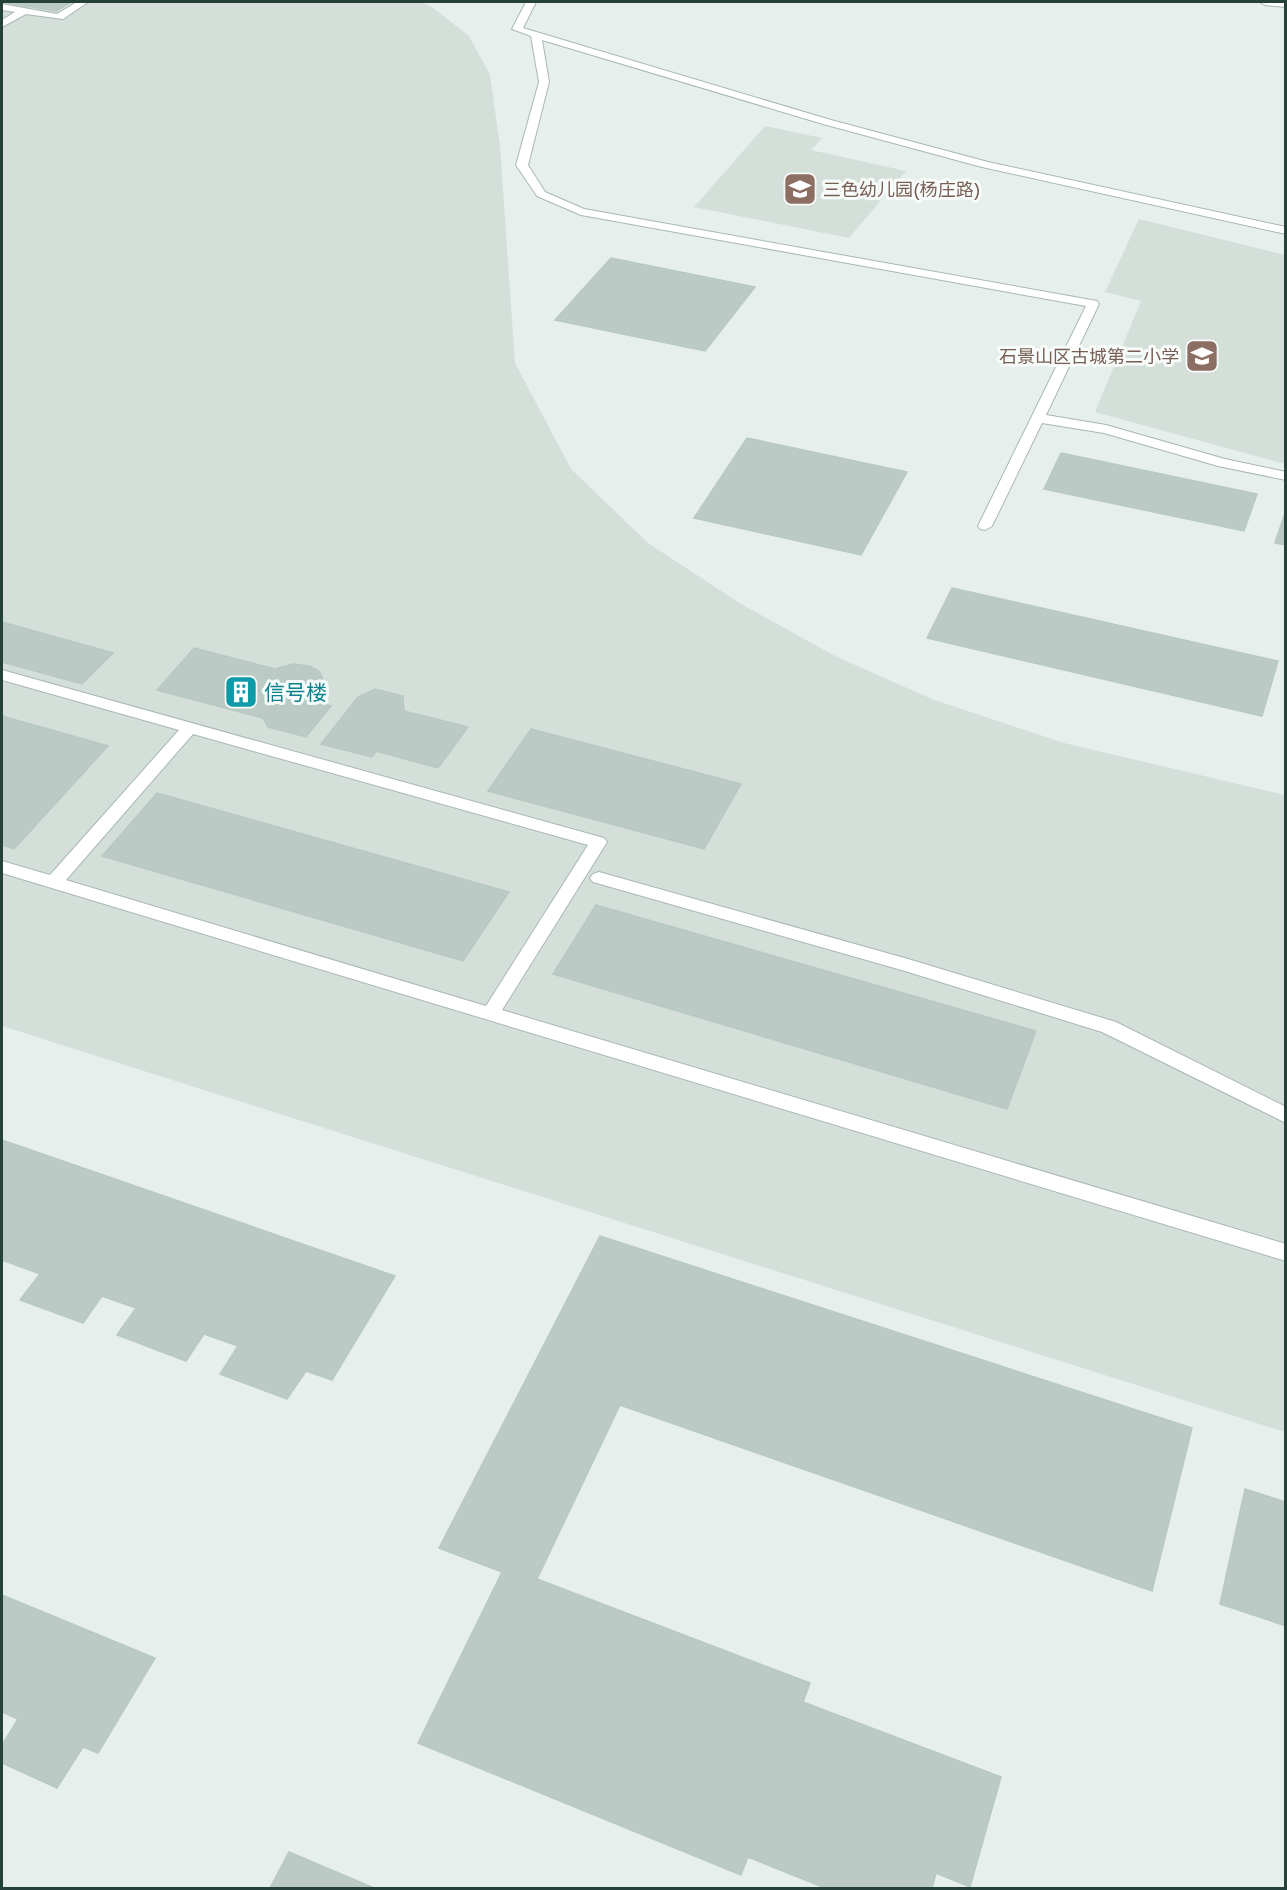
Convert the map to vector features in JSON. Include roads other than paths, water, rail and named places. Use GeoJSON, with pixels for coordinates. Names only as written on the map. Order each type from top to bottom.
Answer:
{"type":"FeatureCollection","features":[{"type":"Feature","properties":{"kind":"street"},"geometry":{"type":"LineString","coordinates":[[2,7],[60,16],[82,2]]}},
{"type":"Feature","properties":{"kind":"street"},"geometry":{"type":"LineString","coordinates":[[531,2],[517,29],[827,122],[986,165],[1286,231]]}},
{"type":"Feature","properties":{"kind":"street"},"geometry":{"type":"LineString","coordinates":[[1265,2],[1286,4]]}},
{"type":"Feature","properties":{"kind":"street"},"geometry":{"type":"LineString","coordinates":[[2,24],[24,11]]}},
{"type":"Feature","properties":{"kind":"street"},"geometry":{"type":"LineString","coordinates":[[536,35],[544,82],[522,165],[541,194],[581,212],[1093,304],[985,526]]}},
{"type":"Feature","properties":{"kind":"street"},"geometry":{"type":"LineString","coordinates":[[1038,418],[1106,429],[1223,463],[1286,476]]}},
{"type":"Feature","properties":{"kind":"street"},"geometry":{"type":"LineString","coordinates":[[2,675],[598,842],[490,1014]]}},
{"type":"Feature","properties":{"kind":"street"},"geometry":{"type":"LineString","coordinates":[[54,882],[189,728]]}},
{"type":"Feature","properties":{"kind":"street"},"geometry":{"type":"LineString","coordinates":[[2,867],[1286,1253]]}},
{"type":"Feature","properties":{"kind":"street"},"geometry":{"type":"LineString","coordinates":[[599,878],[908,965],[1109,1027],[1286,1116]]}},
{"type":"Feature","properties":{"kind":"place","name":"三色幼儿园(杨庄路)"},"geometry":{"type":"Point","coordinates":[800,189]}},
{"type":"Feature","properties":{"kind":"place","name":"石景山区古城第二小学"},"geometry":{"type":"Point","coordinates":[1202,356]}},
{"type":"Feature","properties":{"kind":"place","name":"信号楼"},"geometry":{"type":"Point","coordinates":[241,692]}}]}
